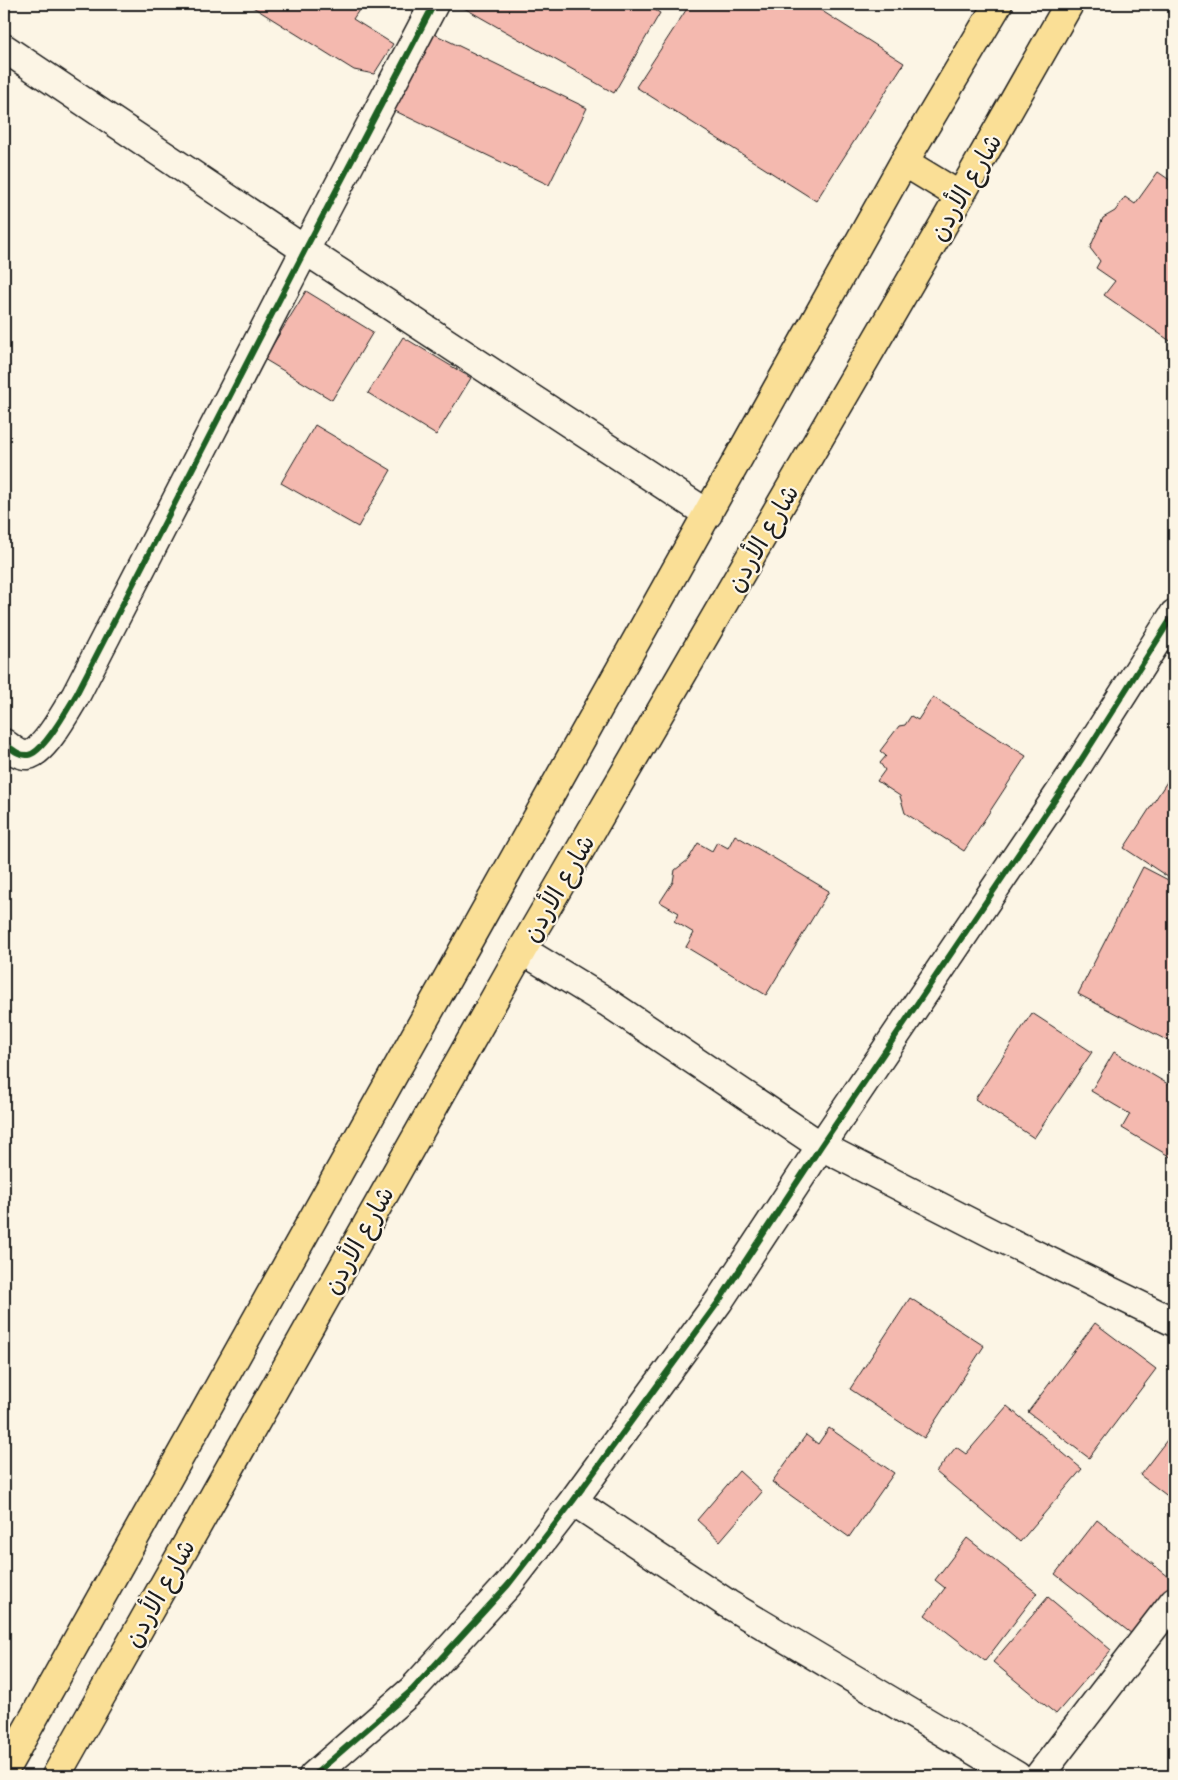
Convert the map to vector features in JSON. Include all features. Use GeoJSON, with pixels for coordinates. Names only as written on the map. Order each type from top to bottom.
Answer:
{"type":"FeatureCollection","features":[{"type":"Feature","properties":{"kind":"highway","name":"شارع الأردن"},"geometry":{"type":"LineString","coordinates":[[4,1770],[904,162],[998,4]]}},
{"type":"Feature","properties":{"kind":"highway","name":"شارع الأردن"},"geometry":{"type":"LineString","coordinates":[[56,1776],[522,950],[960,196],[1069,4]]}},
{"type":"Feature","properties":{"kind":"highway"},"geometry":{"type":"LineString","coordinates":[[904,162],[960,196]]}},
{"type":"Feature","properties":{"kind":"street"},"geometry":{"type":"LineString","coordinates":[[4,744],[20,754],[34,754],[42,746],[76,695],[434,4]]}},
{"type":"Feature","properties":{"kind":"street"},"geometry":{"type":"LineString","coordinates":[[4,48],[305,250],[708,514]]}},
{"type":"Feature","properties":{"kind":"street"},"geometry":{"type":"LineString","coordinates":[[313,1776],[412,1690],[508,1585],[573,1501],[719,1301],[821,1146],[1071,776],[1174,614]]}},
{"type":"Feature","properties":{"kind":"street"},"geometry":{"type":"LineString","coordinates":[[522,950],[607,1002],[821,1146],[995,1235],[1174,1322]]}},
{"type":"Feature","properties":{"kind":"street"},"geometry":{"type":"LineString","coordinates":[[573,1501],[728,1604],[1017,1776]]}},
{"type":"Feature","properties":{"kind":"street"},"geometry":{"type":"LineString","coordinates":[[1039,1776],[1174,1601]]}},
{"type":"Feature","properties":{"kind":"building"},"geometry":{"type":"Polygon","coordinates":[[[248,4],[363,4],[353,19],[393,44],[374,74],[354,70],[248,4]]]}},
{"type":"Feature","properties":{"kind":"building"},"geometry":{"type":"Polygon","coordinates":[[[457,4],[644,4],[660,13],[614,93],[457,4]]]}},
{"type":"Feature","properties":{"kind":"building"},"geometry":{"type":"Polygon","coordinates":[[[690,4],[811,4],[904,63],[816,201],[636,87],[690,4]]]}},
{"type":"Feature","properties":{"kind":"building"},"geometry":{"type":"Polygon","coordinates":[[[428,31],[587,108],[549,185],[391,109],[428,31]]]}},
{"type":"Feature","properties":{"kind":"building"},"geometry":{"type":"Polygon","coordinates":[[[1158,172],[1174,183],[1174,335],[1170,341],[1104,295],[1115,281],[1096,268],[1100,261],[1090,248],[1103,218],[1115,211],[1125,197],[1135,204],[1158,172]]]}},
{"type":"Feature","properties":{"kind":"building"},"geometry":{"type":"Polygon","coordinates":[[[306,291],[373,332],[332,400],[264,359],[306,291]]]}},
{"type":"Feature","properties":{"kind":"building"},"geometry":{"type":"Polygon","coordinates":[[[403,337],[471,378],[436,435],[368,393],[403,337]]]}},
{"type":"Feature","properties":{"kind":"building"},"geometry":{"type":"Polygon","coordinates":[[[315,425],[391,470],[358,527],[281,483],[315,425]]]}},
{"type":"Feature","properties":{"kind":"building"},"geometry":{"type":"Polygon","coordinates":[[[933,697],[1026,756],[964,851],[905,813],[900,796],[877,781],[885,770],[880,763],[886,756],[880,751],[899,726],[905,725],[911,716],[918,720],[933,697]]]}},
{"type":"Feature","properties":{"kind":"building"},"geometry":{"type":"Polygon","coordinates":[[[1174,771],[1174,881],[1124,848],[1174,771]]]}},
{"type":"Feature","properties":{"kind":"building"},"geometry":{"type":"Polygon","coordinates":[[[735,835],[829,891],[766,995],[686,947],[694,933],[674,921],[679,913],[660,902],[673,882],[675,870],[688,860],[698,843],[712,851],[717,842],[728,848],[735,835]]]}},
{"type":"Feature","properties":{"kind":"building"},"geometry":{"type":"Polygon","coordinates":[[[1143,867],[1174,883],[1174,1044],[1078,994],[1143,867]]]}},
{"type":"Feature","properties":{"kind":"building"},"geometry":{"type":"Polygon","coordinates":[[[1032,1013],[1092,1052],[1034,1138],[975,1099],[1032,1013]]]}},
{"type":"Feature","properties":{"kind":"building"},"geometry":{"type":"Polygon","coordinates":[[[1114,1052],[1173,1087],[1174,1085],[1174,1159],[1122,1128],[1130,1114],[1091,1091],[1114,1052]]]}},
{"type":"Feature","properties":{"kind":"building"},"geometry":{"type":"Polygon","coordinates":[[[910,1298],[984,1346],[924,1438],[850,1389],[910,1298]]]}},
{"type":"Feature","properties":{"kind":"building"},"geometry":{"type":"Polygon","coordinates":[[[1095,1323],[1156,1369],[1089,1458],[1028,1412],[1095,1323]]]}},
{"type":"Feature","properties":{"kind":"building"},"geometry":{"type":"Polygon","coordinates":[[[1007,1406],[1082,1469],[1020,1542],[936,1472],[956,1447],[966,1454],[1007,1406]]]}},
{"type":"Feature","properties":{"kind":"building"},"geometry":{"type":"Polygon","coordinates":[[[829,1428],[894,1473],[849,1537],[772,1482],[806,1435],[818,1444],[829,1428]]]}},
{"type":"Feature","properties":{"kind":"building"},"geometry":{"type":"Polygon","coordinates":[[[1174,1431],[1174,1501],[1140,1475],[1174,1431]]]}},
{"type":"Feature","properties":{"kind":"building"},"geometry":{"type":"Polygon","coordinates":[[[739,1471],[762,1492],[720,1541],[697,1520],[739,1471]]]}},
{"type":"Feature","properties":{"kind":"building"},"geometry":{"type":"Polygon","coordinates":[[[1097,1520],[1174,1581],[1132,1634],[1055,1574],[1097,1520]]]}},
{"type":"Feature","properties":{"kind":"building"},"geometry":{"type":"Polygon","coordinates":[[[967,1538],[1037,1593],[985,1661],[925,1615],[945,1588],[935,1580],[967,1538]]]}},
{"type":"Feature","properties":{"kind":"building"},"geometry":{"type":"Polygon","coordinates":[[[1048,1597],[1111,1650],[1056,1714],[993,1662],[1048,1597]]]}},
{"type":"Feature","properties":{"kind":"cycle path"},"geometry":{"type":"LineString","coordinates":[[4,743],[21,754],[28,755],[34,753],[55,730],[76,695],[434,4]]}},
{"type":"Feature","properties":{"kind":"cycle path"},"geometry":{"type":"LineString","coordinates":[[313,1776],[412,1690],[508,1585],[573,1501],[719,1301],[821,1146],[1071,776],[1174,614]]}}]}
